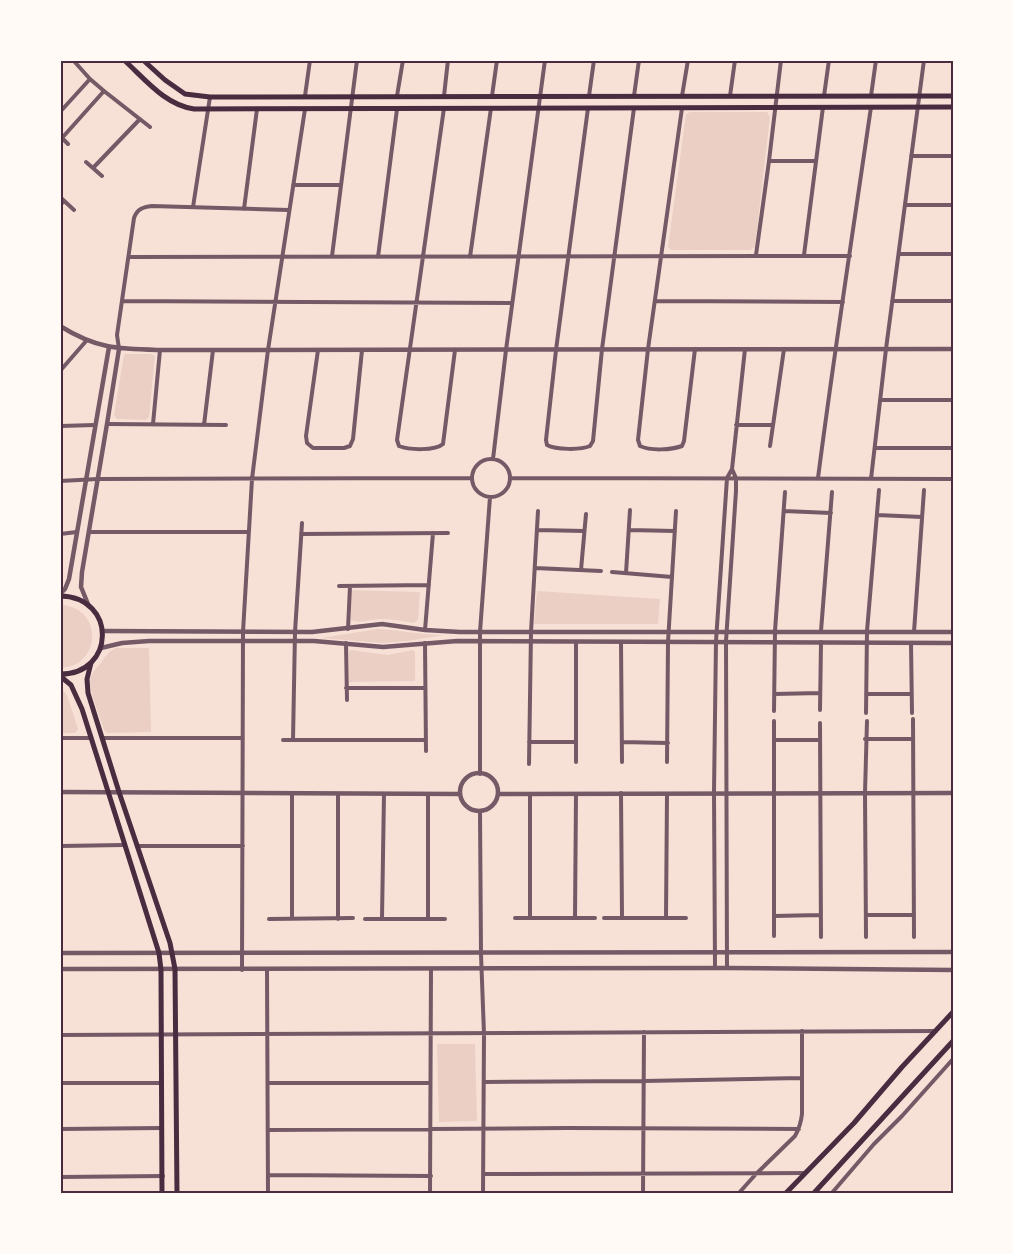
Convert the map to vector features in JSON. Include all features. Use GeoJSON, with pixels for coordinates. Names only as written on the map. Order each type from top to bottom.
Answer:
{"type":"FeatureCollection","features":[{"type":"Feature","properties":{"kind":"main road"},"geometry":{"type":"LineString","coordinates":[[124,60],[171,101],[185,107],[208,109],[953,107]]}},
{"type":"Feature","properties":{"kind":"main road"},"geometry":{"type":"LineString","coordinates":[[143,60],[184,94],[210,97],[953,96]]}},
{"type":"Feature","properties":{"kind":"main road"},"geometry":{"type":"LineString","coordinates":[[60,595],[79,599],[88,604],[100,621],[102,631],[100,648],[91,663],[84,669],[60,675]]}},
{"type":"Feature","properties":{"kind":"main road"},"geometry":{"type":"LineString","coordinates":[[91,663],[87,679],[88,693],[173,953],[177,1194]]}},
{"type":"Feature","properties":{"kind":"main road"},"geometry":{"type":"LineString","coordinates":[[60,675],[76,693],[159,953],[162,1194]]}},
{"type":"Feature","properties":{"kind":"main road"},"geometry":{"type":"LineString","coordinates":[[785,1194],[854,1123],[953,1012]]}},
{"type":"Feature","properties":{"kind":"main road"},"geometry":{"type":"LineString","coordinates":[[813,1194],[953,1041]]}},
{"type":"Feature","properties":{"kind":"street"},"geometry":{"type":"LineString","coordinates":[[73,60],[104,91],[150,127]]}},
{"type":"Feature","properties":{"kind":"street"},"geometry":{"type":"LineString","coordinates":[[78,66],[83,60]]}},
{"type":"Feature","properties":{"kind":"street"},"geometry":{"type":"LineString","coordinates":[[305,96],[310,60]]}},
{"type":"Feature","properties":{"kind":"street"},"geometry":{"type":"LineString","coordinates":[[332,256],[357,60]]}},
{"type":"Feature","properties":{"kind":"street"},"geometry":{"type":"LineString","coordinates":[[397,96],[403,60]]}},
{"type":"Feature","properties":{"kind":"street"},"geometry":{"type":"LineString","coordinates":[[444,96],[448,60]]}},
{"type":"Feature","properties":{"kind":"street"},"geometry":{"type":"LineString","coordinates":[[492,96],[497,60]]}},
{"type":"Feature","properties":{"kind":"street"},"geometry":{"type":"LineString","coordinates":[[493,459],[545,60]]}},
{"type":"Feature","properties":{"kind":"street"},"geometry":{"type":"LineString","coordinates":[[589,96],[594,60]]}},
{"type":"Feature","properties":{"kind":"street"},"geometry":{"type":"LineString","coordinates":[[634,96],[639,60]]}},
{"type":"Feature","properties":{"kind":"street"},"geometry":{"type":"LineString","coordinates":[[682,96],[688,60]]}},
{"type":"Feature","properties":{"kind":"street"},"geometry":{"type":"LineString","coordinates":[[730,96],[735,60]]}},
{"type":"Feature","properties":{"kind":"street"},"geometry":{"type":"LineString","coordinates":[[756,255],[770,161],[781,60]]}},
{"type":"Feature","properties":{"kind":"street"},"geometry":{"type":"LineString","coordinates":[[824,96],[829,60]]}},
{"type":"Feature","properties":{"kind":"street"},"geometry":{"type":"LineString","coordinates":[[871,96],[876,60]]}},
{"type":"Feature","properties":{"kind":"street"},"geometry":{"type":"LineString","coordinates":[[871,478],[924,60]]}},
{"type":"Feature","properties":{"kind":"street"},"geometry":{"type":"LineString","coordinates":[[60,112],[90,78]]}},
{"type":"Feature","properties":{"kind":"street"},"geometry":{"type":"LineString","coordinates":[[68,144],[61,137],[104,91]]}},
{"type":"Feature","properties":{"kind":"street"},"geometry":{"type":"LineString","coordinates":[[193,207],[210,97]]}},
{"type":"Feature","properties":{"kind":"street"},"geometry":{"type":"LineString","coordinates":[[804,255],[823,107]]}},
{"type":"Feature","properties":{"kind":"street"},"geometry":{"type":"LineString","coordinates":[[818,478],[871,107]]}},
{"type":"Feature","properties":{"kind":"street"},"geometry":{"type":"LineString","coordinates":[[378,257],[398,108]]}},
{"type":"Feature","properties":{"kind":"street"},"geometry":{"type":"LineString","coordinates":[[444,108],[399,446],[406,448],[441,447],[444,441],[455,350]]}},
{"type":"Feature","properties":{"kind":"street"},"geometry":{"type":"LineString","coordinates":[[471,257],[491,108]]}},
{"type":"Feature","properties":{"kind":"street"},"geometry":{"type":"LineString","coordinates":[[588,108],[546,443],[552,448],[584,448],[590,446],[593,441],[602,350],[634,108]]}},
{"type":"Feature","properties":{"kind":"street"},"geometry":{"type":"LineString","coordinates":[[682,108],[648,349],[639,443],[642,447],[677,448],[682,446],[696,349]]}},
{"type":"Feature","properties":{"kind":"street"},"geometry":{"type":"LineString","coordinates":[[244,209],[257,109]]}},
{"type":"Feature","properties":{"kind":"street"},"geometry":{"type":"LineString","coordinates":[[242,970],[243,632],[248,532],[252,479],[268,350],[305,109]]}},
{"type":"Feature","properties":{"kind":"street"},"geometry":{"type":"LineString","coordinates":[[93,168],[140,119]]}},
{"type":"Feature","properties":{"kind":"street"},"geometry":{"type":"LineString","coordinates":[[911,156],[953,156]]}},
{"type":"Feature","properties":{"kind":"street"},"geometry":{"type":"LineString","coordinates":[[770,161],[816,161]]}},
{"type":"Feature","properties":{"kind":"street"},"geometry":{"type":"LineString","coordinates":[[86,162],[102,176]]}},
{"type":"Feature","properties":{"kind":"street"},"geometry":{"type":"LineString","coordinates":[[293,185],[341,185]]}},
{"type":"Feature","properties":{"kind":"street"},"geometry":{"type":"LineString","coordinates":[[60,196],[74,210]]}},
{"type":"Feature","properties":{"kind":"street"},"geometry":{"type":"LineString","coordinates":[[60,205],[64,201]]}},
{"type":"Feature","properties":{"kind":"street"},"geometry":{"type":"LineString","coordinates":[[905,205],[953,205]]}},
{"type":"Feature","properties":{"kind":"street"},"geometry":{"type":"LineString","coordinates":[[88,604],[81,580],[108,424],[119,349],[117,335],[134,218],[137,211],[152,206],[289,210]]}},
{"type":"Feature","properties":{"kind":"street"},"geometry":{"type":"LineString","coordinates":[[899,254],[953,254]]}},
{"type":"Feature","properties":{"kind":"street"},"geometry":{"type":"LineString","coordinates":[[129,256],[850,256]]}},
{"type":"Feature","properties":{"kind":"street"},"geometry":{"type":"LineString","coordinates":[[122,301],[512,303]]}},
{"type":"Feature","properties":{"kind":"street"},"geometry":{"type":"LineString","coordinates":[[655,301],[843,302]]}},
{"type":"Feature","properties":{"kind":"street"},"geometry":{"type":"LineString","coordinates":[[892,301],[953,301]]}},
{"type":"Feature","properties":{"kind":"street"},"geometry":{"type":"LineString","coordinates":[[60,326],[87,340],[119,349],[953,349]]}},
{"type":"Feature","properties":{"kind":"street"},"geometry":{"type":"LineString","coordinates":[[60,595],[69,579],[109,347],[117,335]]}},
{"type":"Feature","properties":{"kind":"street"},"geometry":{"type":"LineString","coordinates":[[60,371],[87,340]]}},
{"type":"Feature","properties":{"kind":"street"},"geometry":{"type":"LineString","coordinates":[[715,968],[716,631],[727,478],[732,469],[745,349]]}},
{"type":"Feature","properties":{"kind":"street"},"geometry":{"type":"LineString","coordinates":[[770,446],[784,349]]}},
{"type":"Feature","properties":{"kind":"street"},"geometry":{"type":"LineString","coordinates":[[153,424],[160,350]]}},
{"type":"Feature","properties":{"kind":"street"},"geometry":{"type":"LineString","coordinates":[[204,425],[213,350]]}},
{"type":"Feature","properties":{"kind":"street"},"geometry":{"type":"LineString","coordinates":[[318,350],[306,443],[313,447],[344,448],[352,443],[362,350]]}},
{"type":"Feature","properties":{"kind":"street"},"geometry":{"type":"LineString","coordinates":[[880,400],[953,400]]}},
{"type":"Feature","properties":{"kind":"street"},"geometry":{"type":"LineString","coordinates":[[108,424],[226,425]]}},
{"type":"Feature","properties":{"kind":"street"},"geometry":{"type":"LineString","coordinates":[[60,426],[95,425]]}},
{"type":"Feature","properties":{"kind":"street"},"geometry":{"type":"LineString","coordinates":[[736,425],[772,425]]}},
{"type":"Feature","properties":{"kind":"street"},"geometry":{"type":"LineString","coordinates":[[875,448],[953,448]]}},
{"type":"Feature","properties":{"kind":"street"},"geometry":{"type":"LineString","coordinates":[[493,459],[504,463],[510,478],[506,490],[490,497],[484,496],[475,489],[471,478],[478,464],[493,459]]}},
{"type":"Feature","properties":{"kind":"street"},"geometry":{"type":"LineString","coordinates":[[727,968],[726,631],[736,491],[736,478],[732,469]]}},
{"type":"Feature","properties":{"kind":"street"},"geometry":{"type":"LineString","coordinates":[[60,482],[86,479],[471,478]]}},
{"type":"Feature","properties":{"kind":"street"},"geometry":{"type":"LineString","coordinates":[[510,478],[953,478]]}},
{"type":"Feature","properties":{"kind":"street"},"geometry":{"type":"LineString","coordinates":[[866,713],[867,631],[879,490]]}},
{"type":"Feature","properties":{"kind":"street"},"geometry":{"type":"LineString","coordinates":[[914,632],[924,490]]}},
{"type":"Feature","properties":{"kind":"street"},"geometry":{"type":"LineString","coordinates":[[774,711],[774,641],[785,492]]}},
{"type":"Feature","properties":{"kind":"street"},"geometry":{"type":"LineString","coordinates":[[821,631],[832,492]]}},
{"type":"Feature","properties":{"kind":"street"},"geometry":{"type":"LineString","coordinates":[[480,774],[480,632],[490,497]]}},
{"type":"Feature","properties":{"kind":"street"},"geometry":{"type":"LineString","coordinates":[[626,573],[630,510]]}},
{"type":"Feature","properties":{"kind":"street"},"geometry":{"type":"LineString","coordinates":[[529,764],[531,632],[538,511]]}},
{"type":"Feature","properties":{"kind":"street"},"geometry":{"type":"LineString","coordinates":[[668,762],[668,632],[676,511]]}},
{"type":"Feature","properties":{"kind":"street"},"geometry":{"type":"LineString","coordinates":[[784,511],[831,513]]}},
{"type":"Feature","properties":{"kind":"street"},"geometry":{"type":"LineString","coordinates":[[581,570],[586,514]]}},
{"type":"Feature","properties":{"kind":"street"},"geometry":{"type":"LineString","coordinates":[[877,515],[922,517]]}},
{"type":"Feature","properties":{"kind":"street"},"geometry":{"type":"LineString","coordinates":[[293,740],[295,632],[302,522]]}},
{"type":"Feature","properties":{"kind":"street"},"geometry":{"type":"LineString","coordinates":[[537,530],[584,531]]}},
{"type":"Feature","properties":{"kind":"street"},"geometry":{"type":"LineString","coordinates":[[629,530],[675,531]]}},
{"type":"Feature","properties":{"kind":"street"},"geometry":{"type":"LineString","coordinates":[[60,534],[77,532]]}},
{"type":"Feature","properties":{"kind":"street"},"geometry":{"type":"LineString","coordinates":[[88,532],[248,532]]}},
{"type":"Feature","properties":{"kind":"street"},"geometry":{"type":"LineString","coordinates":[[301,534],[448,533]]}},
{"type":"Feature","properties":{"kind":"street"},"geometry":{"type":"LineString","coordinates":[[425,630],[433,534]]}},
{"type":"Feature","properties":{"kind":"street"},"geometry":{"type":"LineString","coordinates":[[535,568],[601,571]]}},
{"type":"Feature","properties":{"kind":"street"},"geometry":{"type":"LineString","coordinates":[[612,572],[672,577]]}},
{"type":"Feature","properties":{"kind":"street"},"geometry":{"type":"LineString","coordinates":[[339,586],[429,585]]}},
{"type":"Feature","properties":{"kind":"street"},"geometry":{"type":"LineString","coordinates":[[348,629],[350,586]]}},
{"type":"Feature","properties":{"kind":"street"},"geometry":{"type":"LineString","coordinates":[[102,631],[295,632],[348,629],[382,624],[443,632],[953,632]]}},
{"type":"Feature","properties":{"kind":"street"},"geometry":{"type":"LineString","coordinates":[[100,648],[131,642],[295,642],[383,646],[480,641],[953,643]]}},
{"type":"Feature","properties":{"kind":"street"},"geometry":{"type":"LineString","coordinates":[[576,642],[576,762]]}},
{"type":"Feature","properties":{"kind":"street"},"geometry":{"type":"LineString","coordinates":[[621,642],[622,762]]}},
{"type":"Feature","properties":{"kind":"street"},"geometry":{"type":"LineString","coordinates":[[820,710],[821,642]]}},
{"type":"Feature","properties":{"kind":"street"},"geometry":{"type":"LineString","coordinates":[[346,643],[346,700]]}},
{"type":"Feature","properties":{"kind":"street"},"geometry":{"type":"LineString","coordinates":[[425,643],[426,751]]}},
{"type":"Feature","properties":{"kind":"street"},"geometry":{"type":"LineString","coordinates":[[911,643],[914,937]]}},
{"type":"Feature","properties":{"kind":"street"},"geometry":{"type":"LineString","coordinates":[[346,688],[425,688]]}},
{"type":"Feature","properties":{"kind":"street"},"geometry":{"type":"LineString","coordinates":[[774,694],[820,693]]}},
{"type":"Feature","properties":{"kind":"street"},"geometry":{"type":"LineString","coordinates":[[866,694],[912,694]]}},
{"type":"Feature","properties":{"kind":"street"},"geometry":{"type":"LineString","coordinates":[[774,721],[774,936]]}},
{"type":"Feature","properties":{"kind":"street"},"geometry":{"type":"LineString","coordinates":[[866,937],[865,740],[867,721]]}},
{"type":"Feature","properties":{"kind":"street"},"geometry":{"type":"LineString","coordinates":[[820,723],[820,937]]}},
{"type":"Feature","properties":{"kind":"street"},"geometry":{"type":"LineString","coordinates":[[60,738],[91,738]]}},
{"type":"Feature","properties":{"kind":"street"},"geometry":{"type":"LineString","coordinates":[[102,738],[243,738]]}},
{"type":"Feature","properties":{"kind":"street"},"geometry":{"type":"LineString","coordinates":[[865,740],[913,739]]}},
{"type":"Feature","properties":{"kind":"street"},"geometry":{"type":"LineString","coordinates":[[283,740],[425,740]]}},
{"type":"Feature","properties":{"kind":"street"},"geometry":{"type":"LineString","coordinates":[[774,740],[820,740]]}},
{"type":"Feature","properties":{"kind":"street"},"geometry":{"type":"LineString","coordinates":[[529,742],[576,742]]}},
{"type":"Feature","properties":{"kind":"street"},"geometry":{"type":"LineString","coordinates":[[622,742],[668,742]]}},
{"type":"Feature","properties":{"kind":"street"},"geometry":{"type":"LineString","coordinates":[[480,774],[487,775],[494,780],[498,794],[492,806],[480,811],[466,806],[460,794],[466,779],[480,774]]}},
{"type":"Feature","properties":{"kind":"street"},"geometry":{"type":"LineString","coordinates":[[60,792],[460,794]]}},
{"type":"Feature","properties":{"kind":"street"},"geometry":{"type":"LineString","coordinates":[[621,793],[622,917]]}},
{"type":"Feature","properties":{"kind":"street"},"geometry":{"type":"LineString","coordinates":[[666,917],[667,793]]}},
{"type":"Feature","properties":{"kind":"street"},"geometry":{"type":"LineString","coordinates":[[498,794],[953,793]]}},
{"type":"Feature","properties":{"kind":"street"},"geometry":{"type":"LineString","coordinates":[[292,794],[292,919]]}},
{"type":"Feature","properties":{"kind":"street"},"geometry":{"type":"LineString","coordinates":[[338,794],[338,919]]}},
{"type":"Feature","properties":{"kind":"street"},"geometry":{"type":"LineString","coordinates":[[382,918],[384,794]]}},
{"type":"Feature","properties":{"kind":"street"},"geometry":{"type":"LineString","coordinates":[[428,794],[428,918]]}},
{"type":"Feature","properties":{"kind":"street"},"geometry":{"type":"LineString","coordinates":[[530,794],[530,918]]}},
{"type":"Feature","properties":{"kind":"street"},"geometry":{"type":"LineString","coordinates":[[575,918],[576,794]]}},
{"type":"Feature","properties":{"kind":"street"},"geometry":{"type":"LineString","coordinates":[[480,811],[481,969],[484,1034],[483,1194]]}},
{"type":"Feature","properties":{"kind":"street"},"geometry":{"type":"LineString","coordinates":[[60,846],[124,845]]}},
{"type":"Feature","properties":{"kind":"street"},"geometry":{"type":"LineString","coordinates":[[137,846],[243,846]]}},
{"type":"Feature","properties":{"kind":"street"},"geometry":{"type":"LineString","coordinates":[[774,916],[820,915]]}},
{"type":"Feature","properties":{"kind":"street"},"geometry":{"type":"LineString","coordinates":[[866,915],[914,915]]}},
{"type":"Feature","properties":{"kind":"street"},"geometry":{"type":"LineString","coordinates":[[269,919],[353,918]]}},
{"type":"Feature","properties":{"kind":"street"},"geometry":{"type":"LineString","coordinates":[[515,918],[595,918]]}},
{"type":"Feature","properties":{"kind":"street"},"geometry":{"type":"LineString","coordinates":[[604,918],[686,918]]}},
{"type":"Feature","properties":{"kind":"street"},"geometry":{"type":"LineString","coordinates":[[365,919],[445,919]]}},
{"type":"Feature","properties":{"kind":"street"},"geometry":{"type":"LineString","coordinates":[[60,953],[953,952]]}},
{"type":"Feature","properties":{"kind":"street"},"geometry":{"type":"LineString","coordinates":[[60,969],[953,970]]}},
{"type":"Feature","properties":{"kind":"street"},"geometry":{"type":"LineString","coordinates":[[430,1194],[431,969]]}},
{"type":"Feature","properties":{"kind":"street"},"geometry":{"type":"LineString","coordinates":[[267,970],[268,1194]]}},
{"type":"Feature","properties":{"kind":"street"},"geometry":{"type":"LineString","coordinates":[[738,1194],[795,1136],[799,1129],[802,1114],[802,1031]]}},
{"type":"Feature","properties":{"kind":"street"},"geometry":{"type":"LineString","coordinates":[[60,1035],[936,1031]]}},
{"type":"Feature","properties":{"kind":"street"},"geometry":{"type":"LineString","coordinates":[[643,1194],[644,1032]]}},
{"type":"Feature","properties":{"kind":"street"},"geometry":{"type":"LineString","coordinates":[[831,1194],[953,1059]]}},
{"type":"Feature","properties":{"kind":"street"},"geometry":{"type":"LineString","coordinates":[[484,1082],[801,1078]]}},
{"type":"Feature","properties":{"kind":"street"},"geometry":{"type":"LineString","coordinates":[[60,1083],[162,1083]]}},
{"type":"Feature","properties":{"kind":"street"},"geometry":{"type":"LineString","coordinates":[[268,1083],[430,1083]]}},
{"type":"Feature","properties":{"kind":"street"},"geometry":{"type":"LineString","coordinates":[[60,1129],[162,1128]]}},
{"type":"Feature","properties":{"kind":"street"},"geometry":{"type":"LineString","coordinates":[[268,1130],[799,1129]]}},
{"type":"Feature","properties":{"kind":"street"},"geometry":{"type":"LineString","coordinates":[[483,1174],[805,1173]]}},
{"type":"Feature","properties":{"kind":"street"},"geometry":{"type":"LineString","coordinates":[[268,1175],[430,1176]]}},
{"type":"Feature","properties":{"kind":"street"},"geometry":{"type":"LineString","coordinates":[[60,1177],[163,1176]]}},
{"type":"Feature","properties":{"kind":"shaded area"},"geometry":{"type":"Polygon","coordinates":[[[690,112],[767,112],[770,117],[755,247],[750,250],[671,250],[668,247],[686,114],[690,112]]]}},
{"type":"Feature","properties":{"kind":"shaded area"},"geometry":{"type":"Polygon","coordinates":[[[126,354],[155,356],[149,417],[146,420],[117,419],[114,415],[126,354]]]}},
{"type":"Feature","properties":{"kind":"shaded area"},"geometry":{"type":"Polygon","coordinates":[[[351,590],[420,592],[418,620],[413,623],[384,619],[351,620],[351,590]]]}},
{"type":"Feature","properties":{"kind":"shaded area"},"geometry":{"type":"Polygon","coordinates":[[[537,591],[660,599],[658,624],[534,624],[537,591]]]}},
{"type":"Feature","properties":{"kind":"shaded area"},"geometry":{"type":"Polygon","coordinates":[[[60,605],[74,608],[84,615],[90,625],[92,636],[90,647],[84,657],[74,665],[60,668],[60,605]]]}},
{"type":"Feature","properties":{"kind":"shaded area"},"geometry":{"type":"Polygon","coordinates":[[[377,629],[444,635],[382,643],[322,638],[377,629]]]}},
{"type":"Feature","properties":{"kind":"shaded area"},"geometry":{"type":"Polygon","coordinates":[[[116,648],[149,648],[151,732],[107,733],[104,730],[93,698],[90,680],[106,655],[116,648]]]}},
{"type":"Feature","properties":{"kind":"shaded area"},"geometry":{"type":"Polygon","coordinates":[[[413,650],[415,652],[415,681],[349,682],[349,651],[388,655],[413,650]]]}},
{"type":"Feature","properties":{"kind":"shaded area"},"geometry":{"type":"Polygon","coordinates":[[[60,687],[67,695],[78,729],[75,733],[60,733],[60,687]]]}},
{"type":"Feature","properties":{"kind":"shaded area"},"geometry":{"type":"Polygon","coordinates":[[[437,1044],[475,1044],[477,1121],[439,1122],[437,1044]]]}}]}
